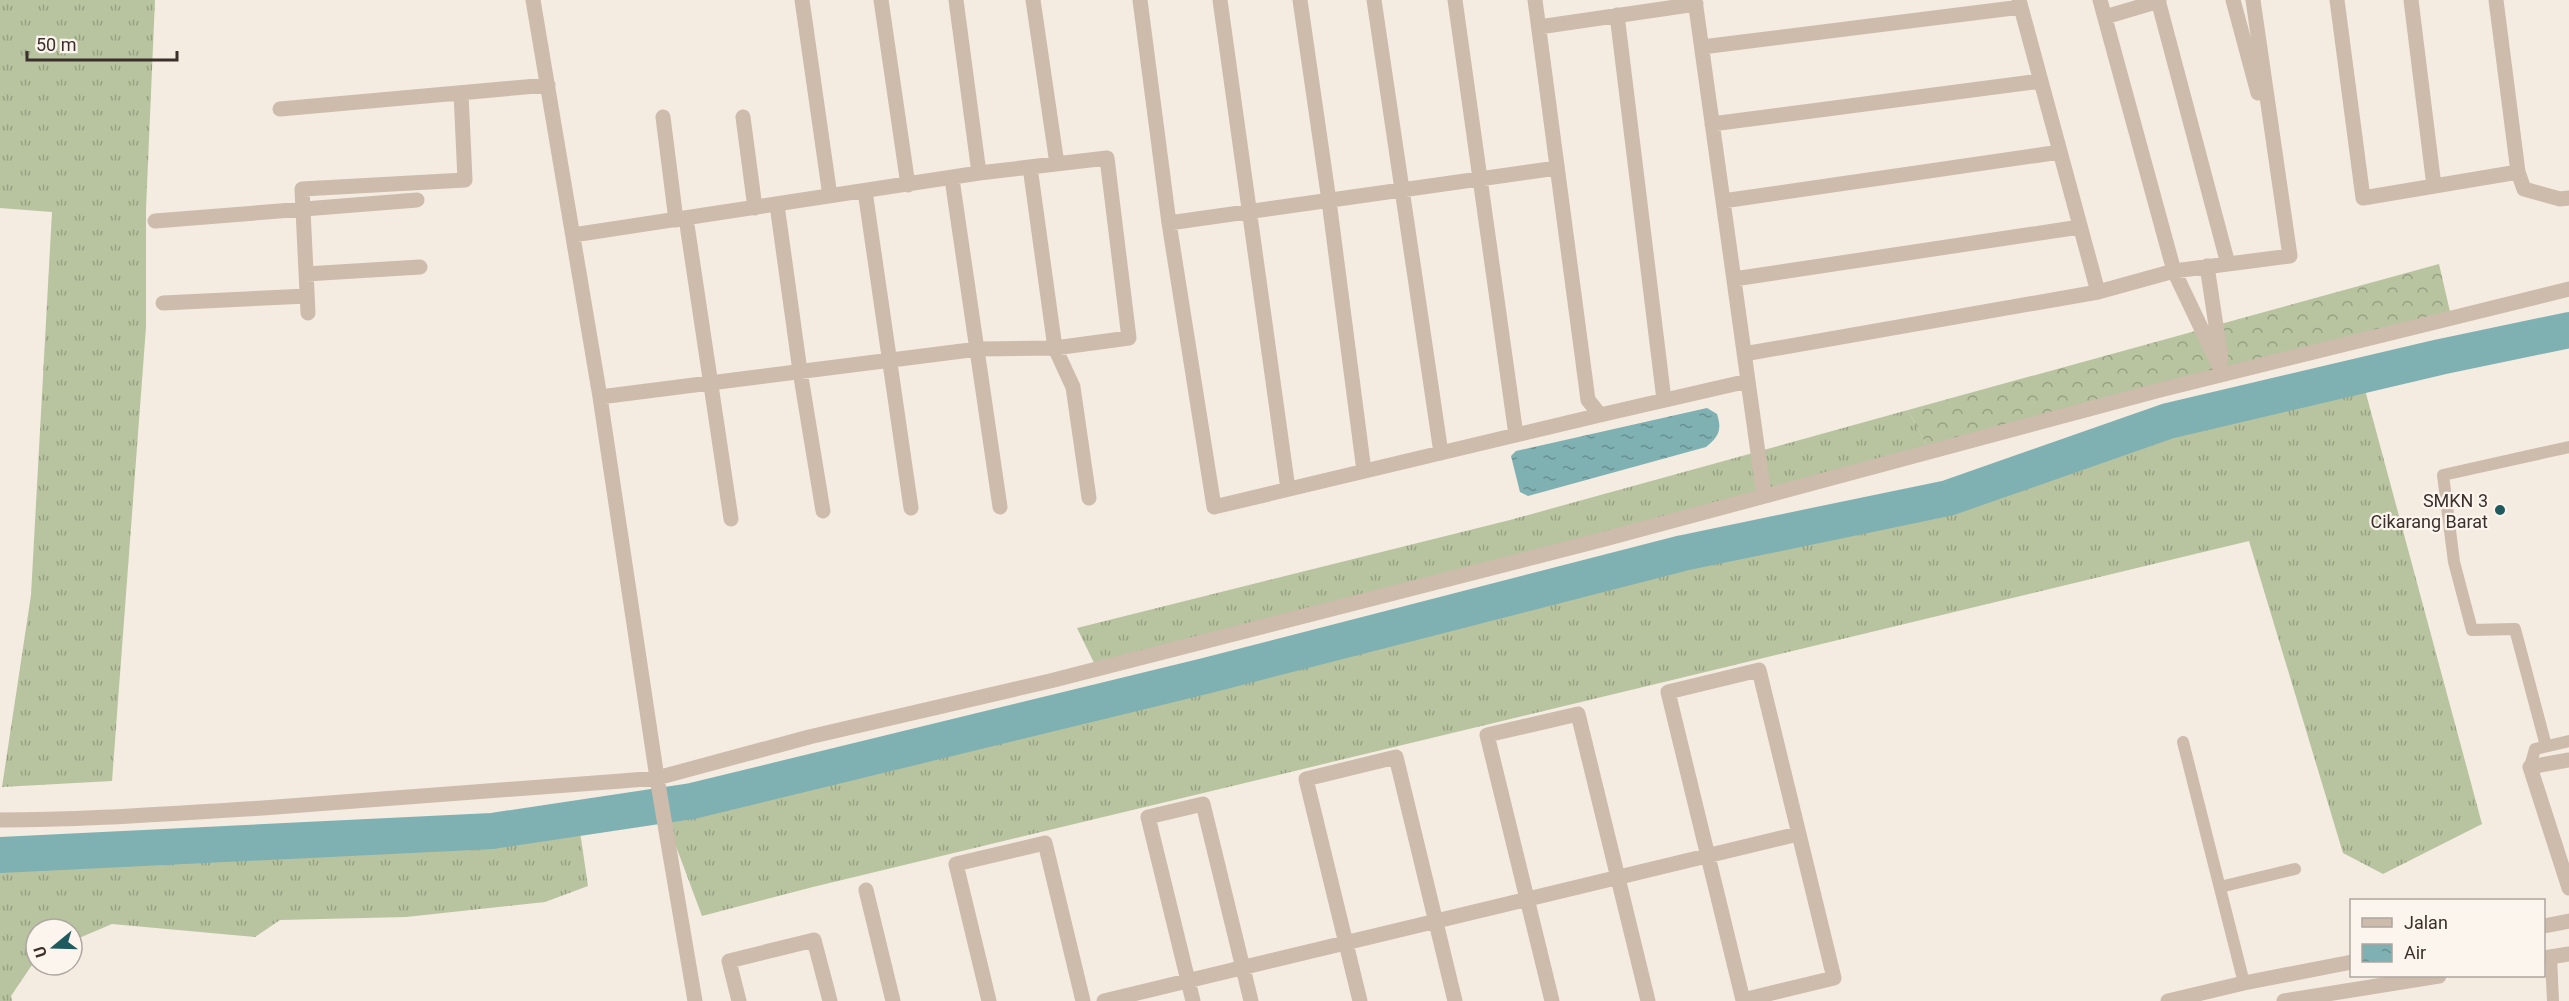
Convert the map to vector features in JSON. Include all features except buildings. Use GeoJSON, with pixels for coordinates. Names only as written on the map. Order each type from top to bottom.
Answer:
{"type":"FeatureCollection","features":[{"type":"Feature","properties":{"kind":"street"},"geometry":{"type":"LineString","coordinates":[[533,0],[600,398],[664,828],[695,1001]]}},
{"type":"Feature","properties":{"kind":"street"},"geometry":{"type":"LineString","coordinates":[[802,0],[830,196]]}},
{"type":"Feature","properties":{"kind":"street"},"geometry":{"type":"LineString","coordinates":[[881,0],[908,185]]}},
{"type":"Feature","properties":{"kind":"street"},"geometry":{"type":"LineString","coordinates":[[956,0],[979,173]]}},
{"type":"Feature","properties":{"kind":"street"},"geometry":{"type":"LineString","coordinates":[[1033,0],[1057,164]]}},
{"type":"Feature","properties":{"kind":"street"},"geometry":{"type":"LineString","coordinates":[[1140,0],[1169,223],[1215,507],[1748,381]]}},
{"type":"Feature","properties":{"kind":"street"},"geometry":{"type":"LineString","coordinates":[[1220,0],[1288,489]]}},
{"type":"Feature","properties":{"kind":"street"},"geometry":{"type":"LineString","coordinates":[[1299,0],[1329,201],[1364,471]]}},
{"type":"Feature","properties":{"kind":"street"},"geometry":{"type":"LineString","coordinates":[[1374,0],[1440,453]]}},
{"type":"Feature","properties":{"kind":"street"},"geometry":{"type":"LineString","coordinates":[[1455,0],[1516,435]]}},
{"type":"Feature","properties":{"kind":"street"},"geometry":{"type":"LineString","coordinates":[[1535,0],[1588,400],[1600,415]]}},
{"type":"Feature","properties":{"kind":"street"},"geometry":{"type":"LineString","coordinates":[[2100,0],[2174,271],[2223,374]]}},
{"type":"Feature","properties":{"kind":"street"},"geometry":{"type":"LineString","coordinates":[[2105,17],[2158,0],[2228,264]]}},
{"type":"Feature","properties":{"kind":"street"},"geometry":{"type":"LineString","coordinates":[[2233,0],[2276,156]]}},
{"type":"Feature","properties":{"kind":"street"},"geometry":{"type":"LineString","coordinates":[[1744,354],[2098,292],[2174,271],[2290,256],[2253,0]]}},
{"type":"Feature","properties":{"kind":"street"},"geometry":{"type":"LineString","coordinates":[[2337,0],[2363,198],[2518,172]]}},
{"type":"Feature","properties":{"kind":"street"},"geometry":{"type":"LineString","coordinates":[[2411,0],[2434,186]]}},
{"type":"Feature","properties":{"kind":"street"},"geometry":{"type":"LineString","coordinates":[[2496,0],[2518,172],[2524,189],[2569,198]]}},
{"type":"Feature","properties":{"kind":"street"},"geometry":{"type":"LineString","coordinates":[[1539,27],[1696,2],[1764,496]]}},
{"type":"Feature","properties":{"kind":"street"},"geometry":{"type":"LineString","coordinates":[[1702,47],[2020,3],[2098,292]]}},
{"type":"Feature","properties":{"kind":"street"},"geometry":{"type":"LineString","coordinates":[[1617,15],[1664,400]]}},
{"type":"Feature","properties":{"kind":"street"},"geometry":{"type":"LineString","coordinates":[[1712,124],[2041,81]]}},
{"type":"Feature","properties":{"kind":"street"},"geometry":{"type":"LineString","coordinates":[[280,109],[548,85]]}},
{"type":"Feature","properties":{"kind":"street"},"geometry":{"type":"LineString","coordinates":[[308,313],[302,189],[465,180],[461,93]]}},
{"type":"Feature","properties":{"kind":"street"},"geometry":{"type":"LineString","coordinates":[[663,117],[712,383],[731,519]]}},
{"type":"Feature","properties":{"kind":"street"},"geometry":{"type":"LineString","coordinates":[[743,117],[755,208]]}},
{"type":"Feature","properties":{"kind":"street"},"geometry":{"type":"LineString","coordinates":[[1723,201],[2060,152]]}},
{"type":"Feature","properties":{"kind":"street"},"geometry":{"type":"LineString","coordinates":[[573,235],[952,179],[979,173],[1107,158],[1129,338],[1055,348],[978,349],[600,398]]}},
{"type":"Feature","properties":{"kind":"street"},"geometry":{"type":"LineString","coordinates":[[1030,167],[1055,348],[1073,387],[1089,498]]}},
{"type":"Feature","properties":{"kind":"street"},"geometry":{"type":"LineString","coordinates":[[1169,223],[1557,168]]}},
{"type":"Feature","properties":{"kind":"street"},"geometry":{"type":"LineString","coordinates":[[952,179],[1000,507]]}},
{"type":"Feature","properties":{"kind":"street"},"geometry":{"type":"LineString","coordinates":[[864,191],[911,508]]}},
{"type":"Feature","properties":{"kind":"street"},"geometry":{"type":"LineString","coordinates":[[156,221],[417,200]]}},
{"type":"Feature","properties":{"kind":"street"},"geometry":{"type":"LineString","coordinates":[[777,205],[800,371],[823,511]]}},
{"type":"Feature","properties":{"kind":"street"},"geometry":{"type":"LineString","coordinates":[[1734,279],[2080,227]]}},
{"type":"Feature","properties":{"kind":"street"},"geometry":{"type":"LineString","coordinates":[[306,274],[420,267]]}},
{"type":"Feature","properties":{"kind":"street"},"geometry":{"type":"LineString","coordinates":[[2207,267],[2223,374]]}},
{"type":"Feature","properties":{"kind":"street"},"geometry":{"type":"LineString","coordinates":[[0,820],[48,820],[228,810],[657,783],[808,737],[1061,678],[1601,540],[2223,374],[2569,288]]}},
{"type":"Feature","properties":{"kind":"street"},"geometry":{"type":"LineString","coordinates":[[163,303],[307,296]]}},
{"type":"Feature","properties":{"kind":"street"},"geometry":{"type":"LineString","coordinates":[[1759,670],[1798,834],[1834,978],[1743,1000],[1668,692],[1759,670]]}},
{"type":"Feature","properties":{"kind":"street"},"geometry":{"type":"LineString","coordinates":[[1552,1001],[1487,735],[1578,714],[1648,1001]]}},
{"type":"Feature","properties":{"kind":"street"},"geometry":{"type":"LineString","coordinates":[[1360,1001],[1306,779],[1396,758],[1455,1001]]}},
{"type":"Feature","properties":{"kind":"street"},"geometry":{"type":"LineString","coordinates":[[2569,760],[2530,767],[2569,888]]}},
{"type":"Feature","properties":{"kind":"street"},"geometry":{"type":"LineString","coordinates":[[1193,1001],[1148,817],[1203,804],[1251,1001]]}},
{"type":"Feature","properties":{"kind":"street"},"geometry":{"type":"LineString","coordinates":[[1104,1001],[1798,834]]}},
{"type":"Feature","properties":{"kind":"street"},"geometry":{"type":"LineString","coordinates":[[989,1001],[956,864],[1045,843],[1083,1001]]}},
{"type":"Feature","properties":{"kind":"street"},"geometry":{"type":"LineString","coordinates":[[866,890],[893,1001]]}},
{"type":"Feature","properties":{"kind":"street"},"geometry":{"type":"LineString","coordinates":[[2545,926],[2569,921]]}},
{"type":"Feature","properties":{"kind":"street"},"geometry":{"type":"LineString","coordinates":[[739,1001],[729,961],[814,940],[830,1001]]}},
{"type":"Feature","properties":{"kind":"street"},"geometry":{"type":"LineString","coordinates":[[2547,958],[2569,954]]}},
{"type":"Feature","properties":{"kind":"street"},"geometry":{"type":"LineString","coordinates":[[2168,1001],[2244,982],[2350,962]]}},
{"type":"Feature","properties":{"kind":"street"},"geometry":{"type":"LineString","coordinates":[[2284,1001],[2427,977]]}},
{"type":"Feature","properties":{"kind":"lane"},"geometry":{"type":"LineString","coordinates":[[2546,746],[2515,629],[2472,630],[2454,562],[2443,475],[2569,447]]}},
{"type":"Feature","properties":{"kind":"lane"},"geometry":{"type":"LineString","coordinates":[[2530,767],[2535,749],[2569,741]]}},
{"type":"Feature","properties":{"kind":"lane"},"geometry":{"type":"LineString","coordinates":[[2183,742],[2244,982]]}},
{"type":"Feature","properties":{"kind":"lane"},"geometry":{"type":"LineString","coordinates":[[2220,887],[2295,869]]}},
{"type":"Feature","properties":{"kind":"lane"},"geometry":{"type":"LineString","coordinates":[[2547,958],[2553,1001]]}},
{"type":"Feature","properties":{"kind":"green space"},"geometry":{"type":"Polygon","coordinates":[[[0,0],[155,0],[146,209],[146,327],[112,781],[2,787],[31,595],[52,212],[0,208],[0,0]]]}},
{"type":"Feature","properties":{"kind":"green space"},"geometry":{"type":"Polygon","coordinates":[[[2439,264],[2451,316],[1930,452],[1908,410],[2439,264]]]}},
{"type":"Feature","properties":{"kind":"green space"},"geometry":{"type":"Polygon","coordinates":[[[2361,375],[2482,824],[2383,874],[2343,853],[2249,541],[813,887],[702,916],[661,806],[692,801],[1117,698],[1683,553],[1954,496],[2168,421],[2361,375]]]}},
{"type":"Feature","properties":{"kind":"green space"},"geometry":{"type":"Polygon","coordinates":[[[1908,410],[1930,452],[1098,671],[1077,628],[1510,520],[1908,410]]]}},
{"type":"Feature","properties":{"kind":"green space"},"geometry":{"type":"Polygon","coordinates":[[[578,818],[588,886],[545,902],[406,917],[280,920],[255,937],[112,924],[84,936],[84,917],[24,917],[24,977],[11,996],[12,1001],[0,1001],[0,855],[492,831],[578,818]]]}},
{"type":"Feature","properties":{"kind":"water"},"geometry":{"type":"Polygon","coordinates":[[[1707,408],[1717,414],[1719,429],[1717,436],[1706,447],[1528,496],[1520,492],[1511,456],[1516,451],[1707,408]]]}},
{"type":"Feature","properties":{"kind":"waterway"},"geometry":{"type":"LineString","coordinates":[[0,855],[492,831],[692,801],[1205,676],[1683,553],[1948,498],[2168,421],[2440,357],[2569,330]]}},
{"type":"Feature","properties":{"kind":"place","name":"SMKN 3 Cikarang Barat"},"geometry":{"type":"Point","coordinates":[2500,510]}}]}
